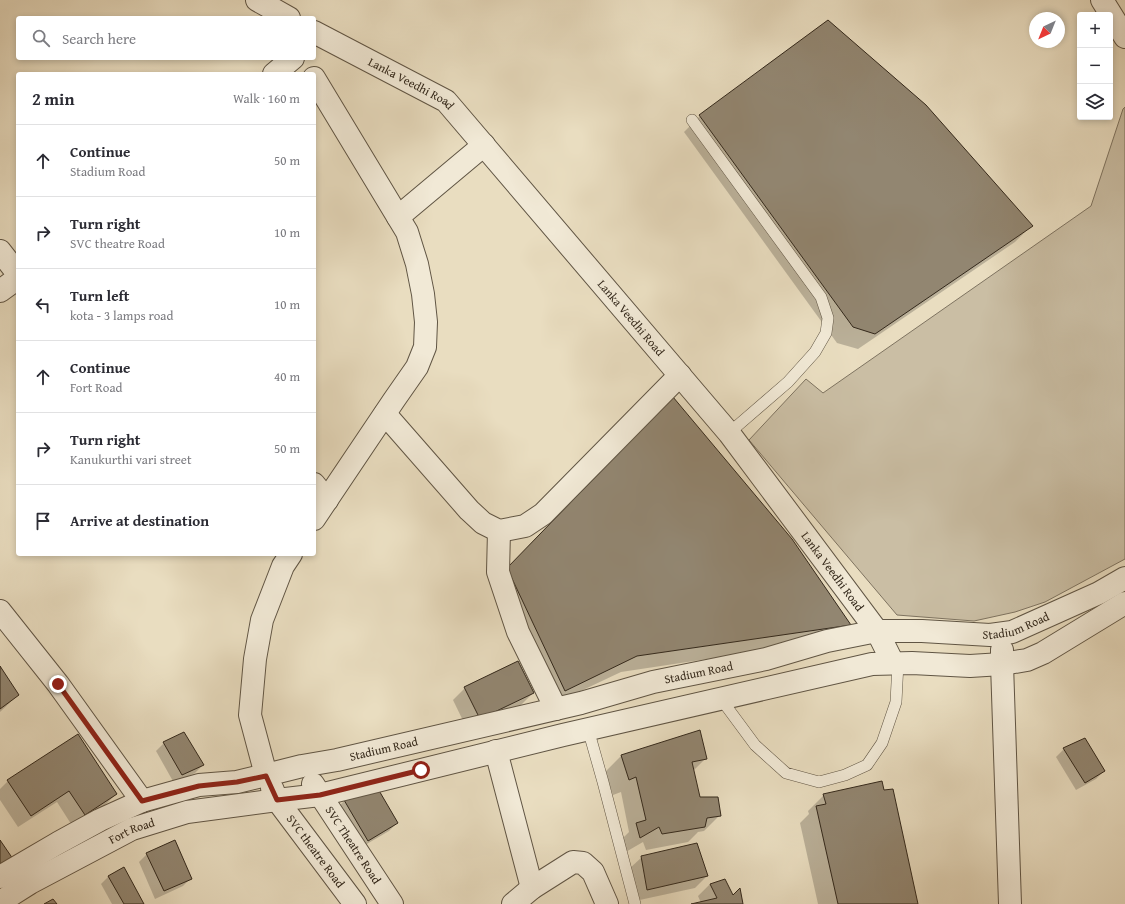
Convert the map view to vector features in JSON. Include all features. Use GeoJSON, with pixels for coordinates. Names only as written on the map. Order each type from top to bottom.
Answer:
{"type":"FeatureCollection","features":[{"type":"Feature","properties":{"kind":"street"},"geometry":{"type":"LineString","coordinates":[[258,0],[286,16]]}},
{"type":"Feature","properties":{"kind":"street"},"geometry":{"type":"LineString","coordinates":[[1102,0],[1125,37]]}},
{"type":"Feature","properties":{"kind":"street","name":"Lanka Veedhi Road"},"geometry":{"type":"LineString","coordinates":[[316,35],[446,101],[729,433],[877,631],[895,663]]}},
{"type":"Feature","properties":{"kind":"street"},"geometry":{"type":"LineString","coordinates":[[276,72],[291,60]]}},
{"type":"Feature","properties":{"kind":"street"},"geometry":{"type":"LineString","coordinates":[[303,60],[310,72]]}},
{"type":"Feature","properties":{"kind":"street"},"geometry":{"type":"LineString","coordinates":[[316,81],[407,232],[417,264],[423,294],[426,322],[425,347],[417,367],[385,414],[320,492],[316,510]]}},
{"type":"Feature","properties":{"kind":"street"},"geometry":{"type":"LineString","coordinates":[[398,217],[484,145]]}},
{"type":"Feature","properties":{"kind":"street"},"geometry":{"type":"LineString","coordinates":[[0,251],[16,271]]}},
{"type":"Feature","properties":{"kind":"street"},"geometry":{"type":"LineString","coordinates":[[0,291],[16,279]]}},
{"type":"Feature","properties":{"kind":"street"},"geometry":{"type":"LineString","coordinates":[[385,414],[469,510],[483,523],[499,531],[525,526],[543,514],[680,375]]}},
{"type":"Feature","properties":{"kind":"street"},"geometry":{"type":"LineString","coordinates":[[499,531],[498,572],[500,579],[518,632],[556,709]]}},
{"type":"Feature","properties":{"kind":"street","name":"SVC theatre Road"},"geometry":{"type":"LineString","coordinates":[[289,556],[282,566],[262,620],[255,659],[250,715],[256,778],[277,800],[355,904]]}},
{"type":"Feature","properties":{"kind":"street","name":"Stadium Road"},"geometry":{"type":"LineString","coordinates":[[256,778],[302,766],[337,760],[581,703],[653,682],[766,658],[827,641],[877,631],[922,631],[990,635],[1012,632],[1099,593],[1125,578]]}},
{"type":"Feature","properties":{"kind":"street"},"geometry":{"type":"LineString","coordinates":[[277,800],[320,795],[588,729],[872,664],[912,663],[970,666],[1002,664],[1027,660],[1043,653],[1125,603]]}},
{"type":"Feature","properties":{"kind":"street"},"geometry":{"type":"LineString","coordinates":[[0,611],[58,684],[142,801]]}},
{"type":"Feature","properties":{"kind":"street"},"geometry":{"type":"LineString","coordinates":[[1003,633],[1002,664],[1010,904]]}},
{"type":"Feature","properties":{"kind":"street"},"geometry":{"type":"LineString","coordinates":[[496,751],[532,888]]}},
{"type":"Feature","properties":{"kind":"street","name":"SVC Theatre Road"},"geometry":{"type":"LineString","coordinates":[[302,766],[392,904]]}},
{"type":"Feature","properties":{"kind":"street","name":"Fort Road"},"geometry":{"type":"LineString","coordinates":[[0,877],[100,820],[142,801],[199,786],[237,782],[256,778]]}},
{"type":"Feature","properties":{"kind":"street","name":"Fort Road"},"geometry":{"type":"LineString","coordinates":[[0,902],[30,883],[132,829],[187,812],[277,800]]}},
{"type":"Feature","properties":{"kind":"street"},"geometry":{"type":"LineString","coordinates":[[513,904],[532,888],[573,862],[583,863],[593,872],[607,904]]}},
{"type":"Feature","properties":{"kind":"lane"},"geometry":{"type":"LineString","coordinates":[[692,120],[821,297],[828,318],[826,333],[815,352],[788,382],[729,433]]}},
{"type":"Feature","properties":{"kind":"lane"},"geometry":{"type":"LineString","coordinates":[[721,698],[755,745],[786,773],[818,782],[845,775],[867,765],[882,743],[896,702],[895,663]]}},
{"type":"Feature","properties":{"kind":"lane"},"geometry":{"type":"LineString","coordinates":[[588,729],[635,904]]}},
{"type":"Feature","properties":{"kind":"shaded area"},"geometry":{"type":"Polygon","coordinates":[[[1125,107],[1125,559],[1045,602],[1015,612],[974,621],[897,615],[749,440],[806,379],[823,393],[1091,206],[1123,109],[1125,107]]]}},
{"type":"Feature","properties":{"kind":"building"},"geometry":{"type":"Polygon","coordinates":[[[828,20],[926,105],[1033,226],[875,334],[853,327],[699,115],[828,20]]]}},
{"type":"Feature","properties":{"kind":"building"},"geometry":{"type":"Polygon","coordinates":[[[673,397],[792,539],[851,625],[637,656],[565,691],[507,568],[673,397]]]}},
{"type":"Feature","properties":{"kind":"building"},"geometry":{"type":"Polygon","coordinates":[[[518,661],[534,693],[480,719],[464,687],[518,661]]]}},
{"type":"Feature","properties":{"kind":"building"},"geometry":{"type":"Polygon","coordinates":[[[0,666],[19,695],[0,709],[0,666]]]}},
{"type":"Feature","properties":{"kind":"building"},"geometry":{"type":"Polygon","coordinates":[[[700,730],[707,759],[692,762],[700,797],[718,797],[721,816],[707,818],[705,827],[662,834],[659,827],[640,838],[636,823],[646,820],[636,777],[629,780],[621,755],[700,730]]]}},
{"type":"Feature","properties":{"kind":"building"},"geometry":{"type":"Polygon","coordinates":[[[184,732],[204,765],[182,775],[163,742],[184,732]]]}},
{"type":"Feature","properties":{"kind":"building"},"geometry":{"type":"Polygon","coordinates":[[[78,734],[117,794],[85,815],[69,791],[31,816],[7,780],[78,734]]]}},
{"type":"Feature","properties":{"kind":"building"},"geometry":{"type":"Polygon","coordinates":[[[1085,738],[1105,771],[1085,783],[1063,748],[1085,738]]]}},
{"type":"Feature","properties":{"kind":"building"},"geometry":{"type":"Polygon","coordinates":[[[882,781],[884,790],[893,789],[918,904],[838,904],[816,806],[826,804],[823,794],[882,781]]]}},
{"type":"Feature","properties":{"kind":"building"},"geometry":{"type":"Polygon","coordinates":[[[374,782],[398,823],[368,841],[344,800],[374,782]]]}},
{"type":"Feature","properties":{"kind":"building"},"geometry":{"type":"Polygon","coordinates":[[[0,840],[13,859],[0,868],[0,840]]]}},
{"type":"Feature","properties":{"kind":"building"},"geometry":{"type":"Polygon","coordinates":[[[175,840],[192,879],[164,891],[146,853],[175,840]]]}},
{"type":"Feature","properties":{"kind":"building"},"geometry":{"type":"Polygon","coordinates":[[[697,843],[708,876],[647,890],[641,856],[697,843]]]}},
{"type":"Feature","properties":{"kind":"building"},"geometry":{"type":"Polygon","coordinates":[[[124,867],[144,904],[124,904],[108,876],[124,867]]]}},
{"type":"Feature","properties":{"kind":"building"},"geometry":{"type":"Polygon","coordinates":[[[725,879],[733,895],[740,888],[743,904],[691,904],[717,898],[710,884],[725,879]]]}},
{"type":"Feature","properties":{"kind":"building"},"geometry":{"type":"Polygon","coordinates":[[[53,899],[57,904],[44,904],[53,899]]]}},
{"type":"Feature","properties":{"kind":"route"},"geometry":{"type":"LineString","coordinates":[[58,684],[142,801],[199,786],[237,782],[266,776],[277,800],[320,795],[421,770]]}}]}
